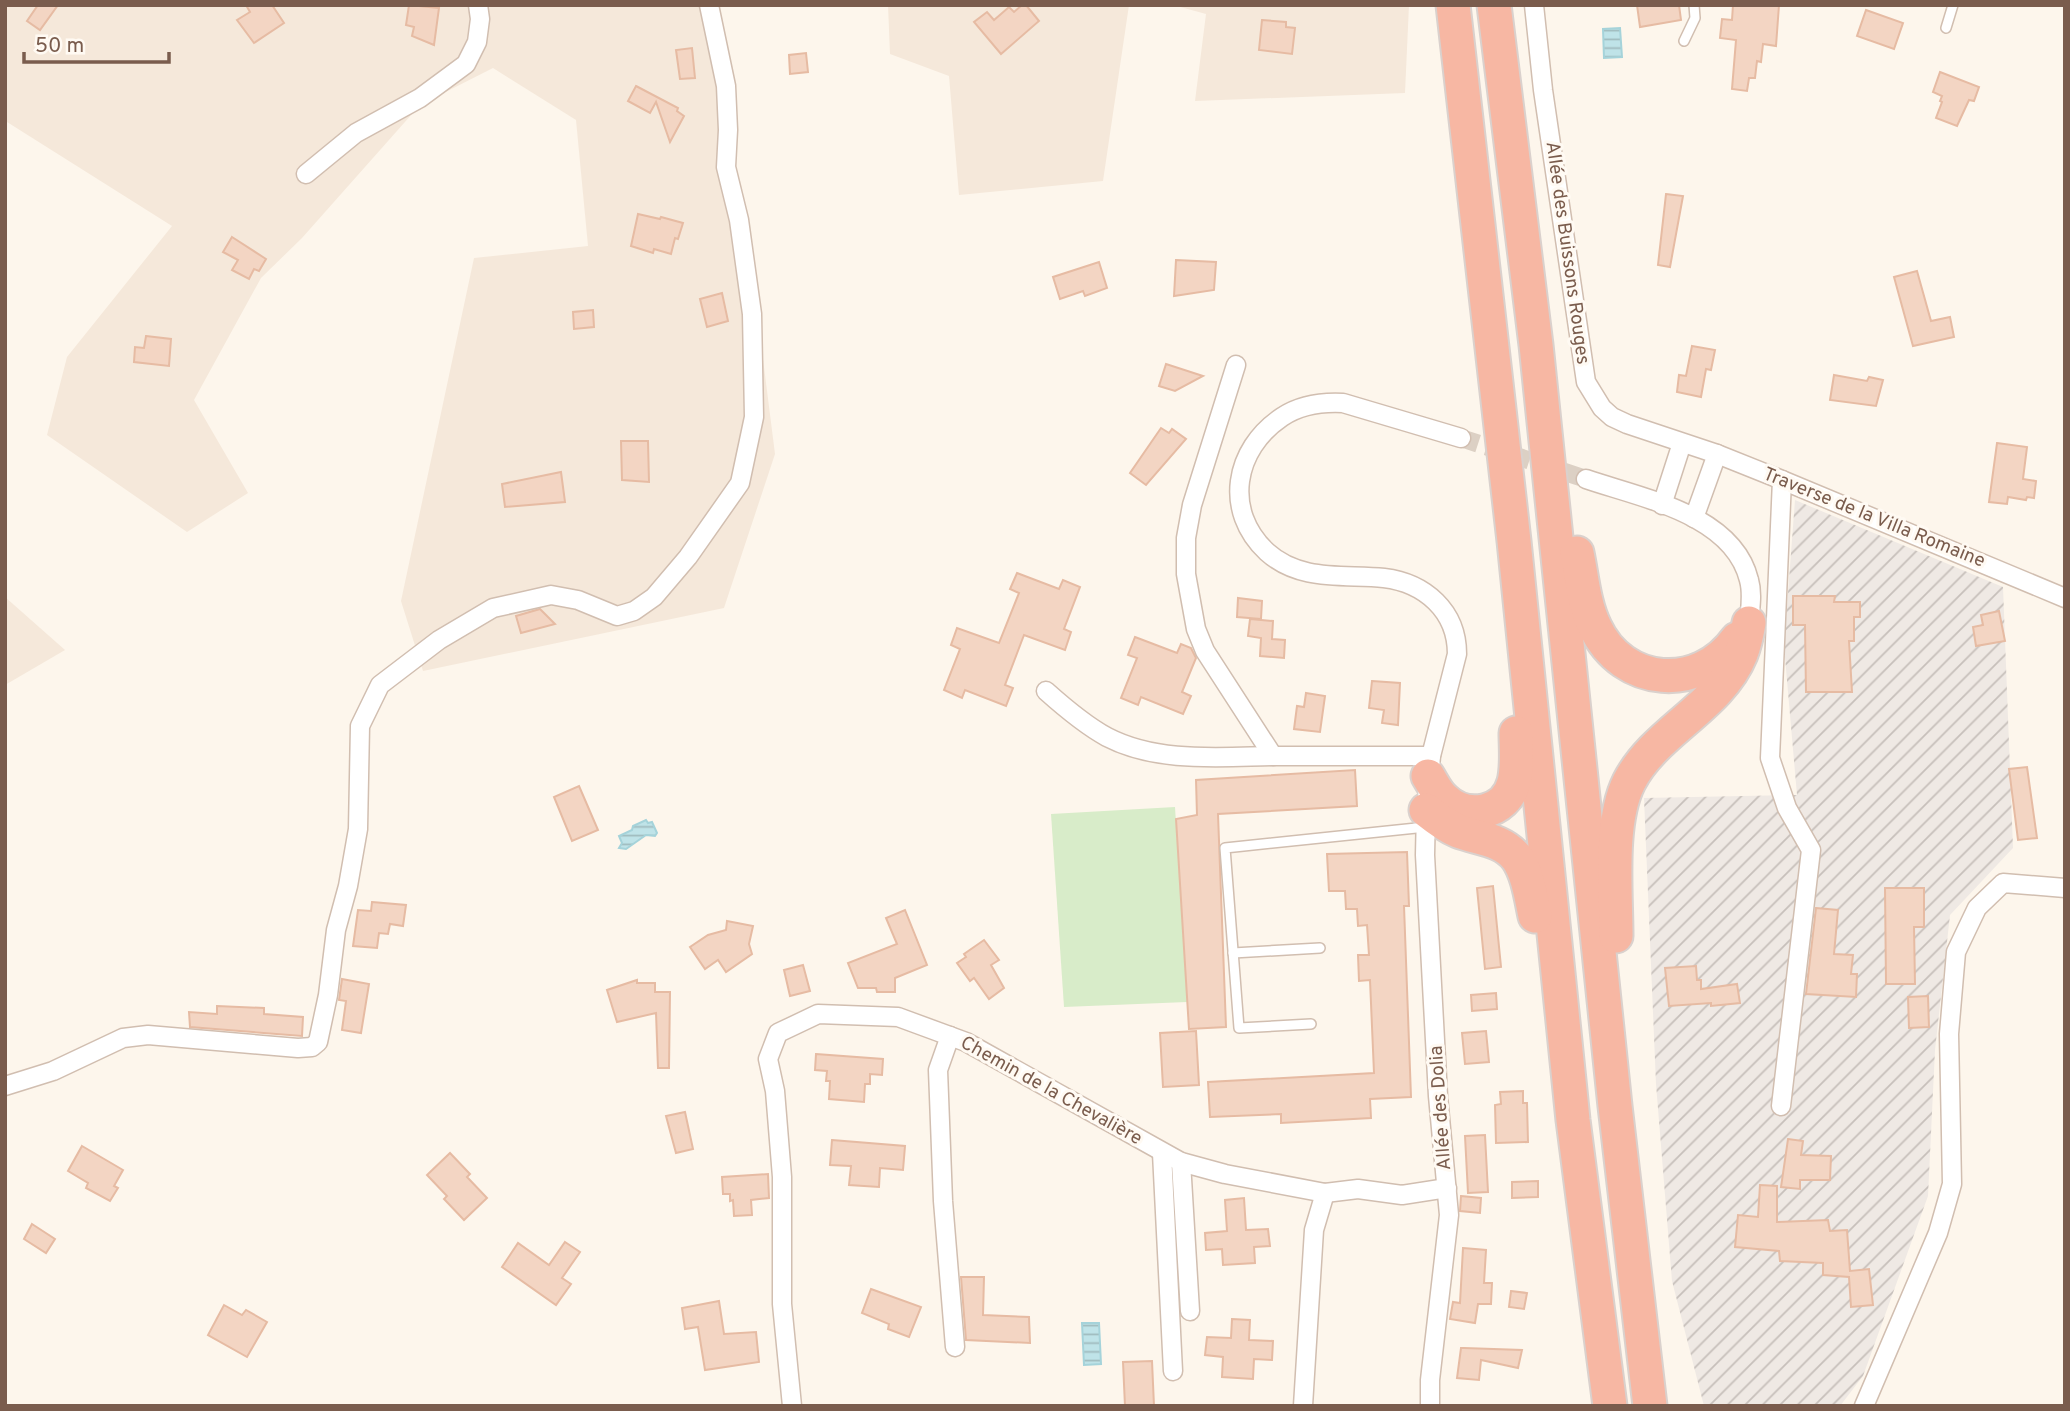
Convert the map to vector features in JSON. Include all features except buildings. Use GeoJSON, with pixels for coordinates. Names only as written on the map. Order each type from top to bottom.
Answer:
{"type":"FeatureCollection","features":[{"type":"Feature","properties":{"kind":"highway"},"geometry":{"type":"LineString","coordinates":[[1453,5],[1514,541],[1573,1120],[1609,1406]]}},
{"type":"Feature","properties":{"kind":"highway"},"geometry":{"type":"LineString","coordinates":[[1494,5],[1536,345],[1615,1106],[1650,1406]]}},
{"type":"Feature","properties":{"kind":"highway"},"geometry":{"type":"LineString","coordinates":[[1536,345],[1585,593],[1594,627],[1605,645],[1634,667],[1669,677],[1685,676],[1717,661],[1749,623]]}},
{"type":"Feature","properties":{"kind":"highway"},"geometry":{"type":"LineString","coordinates":[[1429,766],[1444,799],[1471,812],[1488,811],[1501,804],[1509,795],[1514,782],[1514,541]]}},
{"type":"Feature","properties":{"kind":"highway"},"geometry":{"type":"LineString","coordinates":[[1615,1106],[1616,860],[1618,816],[1622,799],[1630,781],[1651,753],[1709,699],[1733,669],[1745,643],[1749,623]]}},
{"type":"Feature","properties":{"kind":"highway"},"geometry":{"type":"LineString","coordinates":[[1426,818],[1506,847],[1517,859],[1525,875],[1573,1120]]}},
{"type":"Feature","properties":{"kind":"street"},"geometry":{"type":"LineString","coordinates":[[306,174],[356,133],[420,98],[466,64],[477,42],[480,19],[478,5]]}},
{"type":"Feature","properties":{"kind":"street"},"geometry":{"type":"LineString","coordinates":[[5,1087],[52,1071],[123,1038],[148,1035],[312,1047],[318,1042],[322,1030],[336,930],[348,886],[358,829],[360,726],[380,685],[439,640],[493,608],[551,595],[578,600],[617,616],[634,611],[654,597],[688,557],[740,483],[754,418],[752,314],[739,220],[726,167],[726,86],[709,5]]}},
{"type":"Feature","properties":{"kind":"street","name":"Allée des Buissons Rouges"},"geometry":{"type":"LineString","coordinates":[[1534,5],[1543,90],[1586,382],[1602,408],[1612,417],[1682,443]]}},
{"type":"Feature","properties":{"kind":"street"},"geometry":{"type":"LineString","coordinates":[[1236,365],[1192,505],[1186,538],[1186,574],[1196,629],[1205,651],[1273,756]]}},
{"type":"Feature","properties":{"kind":"street","name":"Allée des Dolia"},"geometry":{"type":"LineString","coordinates":[[1430,1406],[1430,1380],[1449,1215],[1438,1096],[1425,855],[1426,818],[1429,766],[1457,654],[1457,639],[1445,611],[1432,596],[1410,584],[1385,578],[1323,576],[1288,565],[1269,554],[1252,536],[1241,510],[1238,491],[1240,472],[1248,454],[1263,433],[1283,416],[1326,402],[1343,403],[1461,438]]}},
{"type":"Feature","properties":{"kind":"street"},"geometry":{"type":"LineString","coordinates":[[1662,505],[1682,443]]}},
{"type":"Feature","properties":{"kind":"street","name":"Traverse de la Villa Romaine"},"geometry":{"type":"LineString","coordinates":[[1682,443],[1783,480],[2065,598]]}},
{"type":"Feature","properties":{"kind":"street"},"geometry":{"type":"LineString","coordinates":[[1694,518],[1717,454]]}},
{"type":"Feature","properties":{"kind":"street"},"geometry":{"type":"LineString","coordinates":[[1586,480],[1694,518],[1732,545],[1743,562],[1749,581],[1749,623]]}},
{"type":"Feature","properties":{"kind":"street"},"geometry":{"type":"LineString","coordinates":[[1781,1106],[1811,850],[1787,808],[1770,758],[1783,480]]}},
{"type":"Feature","properties":{"kind":"street"},"geometry":{"type":"LineString","coordinates":[[1046,691],[1073,715],[1106,736],[1129,747],[1152,753],[1200,757],[1273,756],[1429,766]]}},
{"type":"Feature","properties":{"kind":"street"},"geometry":{"type":"LineString","coordinates":[[1864,1406],[1938,1233],[1952,1184],[1949,1034],[1956,951],[1977,908],[2003,883],[2065,888]]}},
{"type":"Feature","properties":{"kind":"street","name":"Chemin de la Chevalière"},"geometry":{"type":"LineString","coordinates":[[792,1406],[782,1304],[782,1177],[775,1091],[768,1059],[778,1033],[818,1014],[898,1017],[965,1042],[1181,1162],[1225,1174],[1325,1193],[1358,1189],[1402,1195],[1447,1188]]}},
{"type":"Feature","properties":{"kind":"street"},"geometry":{"type":"LineString","coordinates":[[950,1036],[938,1070],[943,1201],[955,1347]]}},
{"type":"Feature","properties":{"kind":"street"},"geometry":{"type":"LineString","coordinates":[[1162,1153],[1173,1371]]}},
{"type":"Feature","properties":{"kind":"street"},"geometry":{"type":"LineString","coordinates":[[1181,1162],[1190,1311]]}},
{"type":"Feature","properties":{"kind":"street"},"geometry":{"type":"LineString","coordinates":[[1303,1406],[1314,1230],[1325,1193]]}},
{"type":"Feature","properties":{"kind":"lane"},"geometry":{"type":"LineString","coordinates":[[1684,41],[1695,18],[1694,5]]}},
{"type":"Feature","properties":{"kind":"lane"},"geometry":{"type":"LineString","coordinates":[[1946,29],[1954,5]]}},
{"type":"Feature","properties":{"kind":"lane"},"geometry":{"type":"LineString","coordinates":[[1449,62],[1469,155]]}},
{"type":"Feature","properties":{"kind":"lane"},"geometry":{"type":"LineString","coordinates":[[1311,1024],[1239,1028],[1225,848],[1426,818]]}},
{"type":"Feature","properties":{"kind":"lane"},"geometry":{"type":"LineString","coordinates":[[1233,953],[1320,948]]}},
{"type":"Feature","properties":{"kind":"shaded area"},"geometry":{"type":"Polygon","coordinates":[[[5,5],[711,5],[720,140],[754,288],[775,454],[724,608],[423,671],[401,601],[474,258],[588,246],[576,120],[493,68],[420,105],[302,238],[261,278],[194,400],[248,493],[187,532],[47,435],[67,357],[172,226],[7,122],[5,124],[5,5]]]}},
{"type":"Feature","properties":{"kind":"shaded area"},"geometry":{"type":"Polygon","coordinates":[[[888,5],[1129,5],[1103,181],[959,195],[949,76],[890,54],[888,5]]]}},
{"type":"Feature","properties":{"kind":"shaded area"},"geometry":{"type":"Polygon","coordinates":[[[1173,5],[1409,5],[1405,93],[1195,101],[1206,14],[1173,5]]]}},
{"type":"Feature","properties":{"kind":"shaded area"},"geometry":{"type":"Polygon","coordinates":[[[1795,500],[2003,587],[2013,848],[1950,915],[1935,1050],[1928,1196],[1863,1376],[1840,1406],[1704,1406],[1672,1281],[1656,1084],[1644,798],[1797,795],[1784,646],[1795,500]]]}},
{"type":"Feature","properties":{"kind":"shaded area"},"geometry":{"type":"Polygon","coordinates":[[[5,597],[65,650],[5,685],[5,597]]]}},
{"type":"Feature","properties":{"kind":"green space"},"geometry":{"type":"Polygon","coordinates":[[[1175,807],[1187,1002],[1064,1007],[1051,814],[1175,807]]]}},
{"type":"Feature","properties":{"kind":"water"},"geometry":{"type":"Polygon","coordinates":[[[1620,28],[1622,57],[1604,58],[1603,29],[1620,28]]]}},
{"type":"Feature","properties":{"kind":"water"},"geometry":{"type":"Polygon","coordinates":[[[646,820],[648,823],[652,822],[657,833],[655,836],[646,835],[626,849],[619,848],[622,843],[619,836],[646,820]]]}},
{"type":"Feature","properties":{"kind":"water"},"geometry":{"type":"Polygon","coordinates":[[[1082,1323],[1099,1323],[1101,1364],[1084,1365],[1082,1323]]]}},
{"type":"Feature","properties":{"kind":"tunnel"},"geometry":{"type":"LineString","coordinates":[[1461,438],[1586,479]]}}]}
